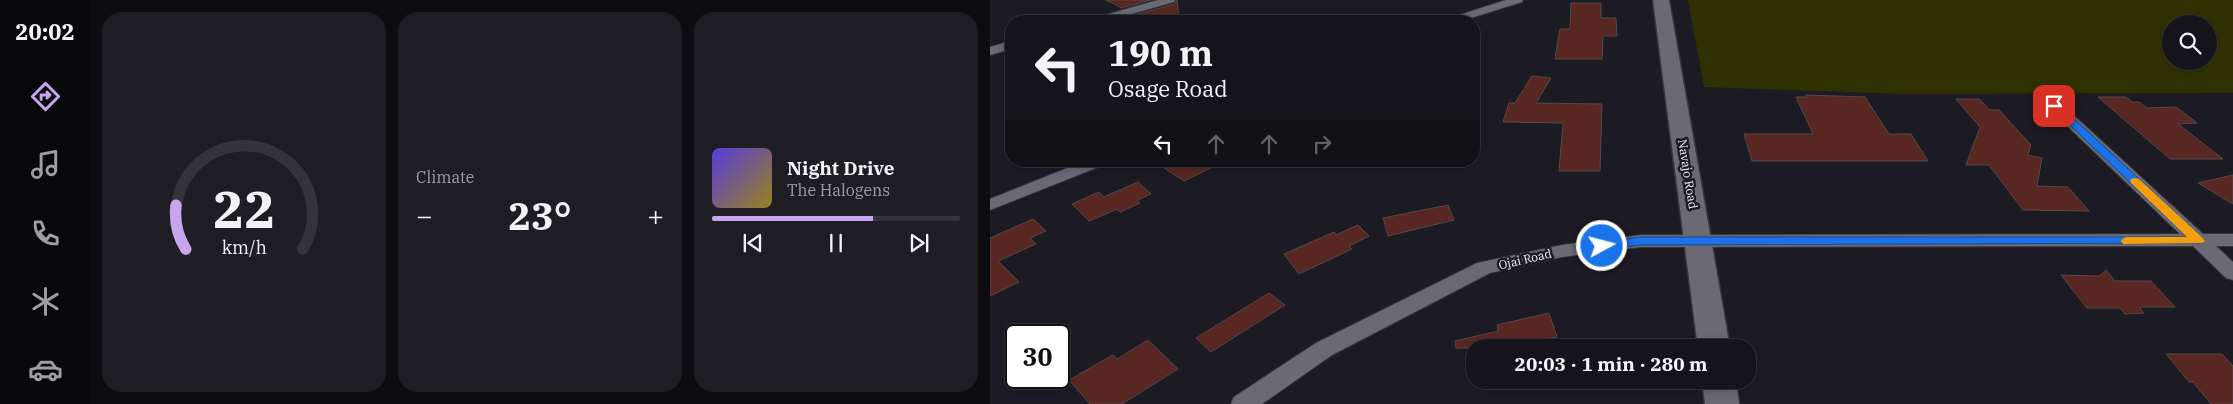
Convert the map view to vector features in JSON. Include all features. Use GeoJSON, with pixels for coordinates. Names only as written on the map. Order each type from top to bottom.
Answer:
{"type":"FeatureCollection","features":[{"type":"Feature","properties":{"kind":"main road","name":"Navajo Road"},"geometry":{"type":"LineString","coordinates":[[1661,0],[1713,339]]}},
{"type":"Feature","properties":{"kind":"main road"},"geometry":{"type":"LineString","coordinates":[[1720,389],[1722,404]]}},
{"type":"Feature","properties":{"kind":"street"},"geometry":{"type":"LineString","coordinates":[[1116,15],[1170,0]]}},
{"type":"Feature","properties":{"kind":"street"},"geometry":{"type":"LineString","coordinates":[[1467,15],[1518,0]]}},
{"type":"Feature","properties":{"kind":"street"},"geometry":{"type":"LineString","coordinates":[[990,51],[1005,47]]}},
{"type":"Feature","properties":{"kind":"street"},"geometry":{"type":"LineString","coordinates":[[2040,92],[2233,273]]}},
{"type":"Feature","properties":{"kind":"street"},"geometry":{"type":"LineString","coordinates":[[990,205],[1085,167]]}},
{"type":"Feature","properties":{"kind":"street","name":"Ojai Road"},"geometry":{"type":"LineString","coordinates":[[1243,404],[1324,350],[1484,268],[1562,250],[1641,241],[2233,240]]}},
{"type":"Feature","properties":{"kind":"shaded area"},"geometry":{"type":"Polygon","coordinates":[[[1688,0],[2233,0],[2233,93],[1903,94],[1704,87],[1688,0]]]}},
{"type":"Feature","properties":{"kind":"building"},"geometry":{"type":"Polygon","coordinates":[[[1106,0],[1151,0],[1122,8],[1106,0]]]}},
{"type":"Feature","properties":{"kind":"building"},"geometry":{"type":"Polygon","coordinates":[[[1177,0],[1179,15],[1135,15],[1175,4],[1177,0]]]}},
{"type":"Feature","properties":{"kind":"building"},"geometry":{"type":"Polygon","coordinates":[[[1571,3],[1601,3],[1601,18],[1616,18],[1617,36],[1603,36],[1602,59],[1555,59],[1560,29],[1570,29],[1571,3]]]}},
{"type":"Feature","properties":{"kind":"building"},"geometry":{"type":"Polygon","coordinates":[[[1532,76],[1551,78],[1536,103],[1602,104],[1600,171],[1559,171],[1563,123],[1503,122],[1509,103],[1515,103],[1532,76]]]}},
{"type":"Feature","properties":{"kind":"building"},"geometry":{"type":"Polygon","coordinates":[[[1806,95],[1865,97],[1889,134],[1911,134],[1928,161],[1752,161],[1744,134],[1813,134],[1796,97],[1807,97],[1806,95]]]}},
{"type":"Feature","properties":{"kind":"building"},"geometry":{"type":"Polygon","coordinates":[[[2098,97],[2126,97],[2132,102],[2139,102],[2147,108],[2176,107],[2197,123],[2178,124],[2223,159],[2170,159],[2098,97]]]}},
{"type":"Feature","properties":{"kind":"building"},"geometry":{"type":"Polygon","coordinates":[[[1956,99],[1979,99],[1990,110],[1999,110],[2031,145],[2028,155],[2042,158],[2037,186],[2068,187],[2089,211],[2023,210],[1989,165],[1966,165],[1980,127],[1956,99]]]}},
{"type":"Feature","properties":{"kind":"building"},"geometry":{"type":"Polygon","coordinates":[[[1166,167],[1213,167],[1184,181],[1164,168],[1166,167]]]}},
{"type":"Feature","properties":{"kind":"building"},"geometry":{"type":"Polygon","coordinates":[[[2233,175],[2233,204],[2198,183],[2233,175]]]}},
{"type":"Feature","properties":{"kind":"building"},"geometry":{"type":"Polygon","coordinates":[[[1138,182],[1151,194],[1137,200],[1140,203],[1120,212],[1117,209],[1089,221],[1072,204],[1099,192],[1104,197],[1138,182]]]}},
{"type":"Feature","properties":{"kind":"building"},"geometry":{"type":"Polygon","coordinates":[[[1448,205],[1454,220],[1388,236],[1383,218],[1448,205]]]}},
{"type":"Feature","properties":{"kind":"building"},"geometry":{"type":"Polygon","coordinates":[[[1033,219],[1046,231],[1030,238],[1036,244],[998,261],[1019,282],[990,296],[990,238],[1033,219]]]}},
{"type":"Feature","properties":{"kind":"building"},"geometry":{"type":"Polygon","coordinates":[[[1358,225],[1369,236],[1349,246],[1352,249],[1299,274],[1284,254],[1334,232],[1336,235],[1358,225]]]}},
{"type":"Feature","properties":{"kind":"building"},"geometry":{"type":"Polygon","coordinates":[[[2106,270],[2115,281],[2151,281],[2175,307],[2139,307],[2144,313],[2125,314],[2120,308],[2087,308],[2061,275],[2099,276],[2106,270]]]}},
{"type":"Feature","properties":{"kind":"building"},"geometry":{"type":"Polygon","coordinates":[[[1269,293],[1285,305],[1211,352],[1196,338],[1269,293]]]}},
{"type":"Feature","properties":{"kind":"building"},"geometry":{"type":"Polygon","coordinates":[[[1549,313],[1557,337],[1548,339],[1466,339],[1466,348],[1456,348],[1455,341],[1498,331],[1497,325],[1549,313]]]}},
{"type":"Feature","properties":{"kind":"building"},"geometry":{"type":"Polygon","coordinates":[[[1148,340],[1178,369],[1122,404],[1090,404],[1070,379],[1113,355],[1117,359],[1148,340]]]}},
{"type":"Feature","properties":{"kind":"building"},"geometry":{"type":"Polygon","coordinates":[[[2166,354],[2222,354],[2233,366],[2233,404],[2211,404],[2193,382],[2189,382],[2166,354]]]}},
{"type":"Feature","properties":{"kind":"slow traffic"},"geometry":{"type":"LineString","coordinates":[[2127,241],[2199,241],[2135,181]]}},
{"type":"Feature","properties":{"kind":"route"},"geometry":{"type":"LineString","coordinates":[[1602,246],[1641,241],[2199,241],[2054,106]]}}]}
